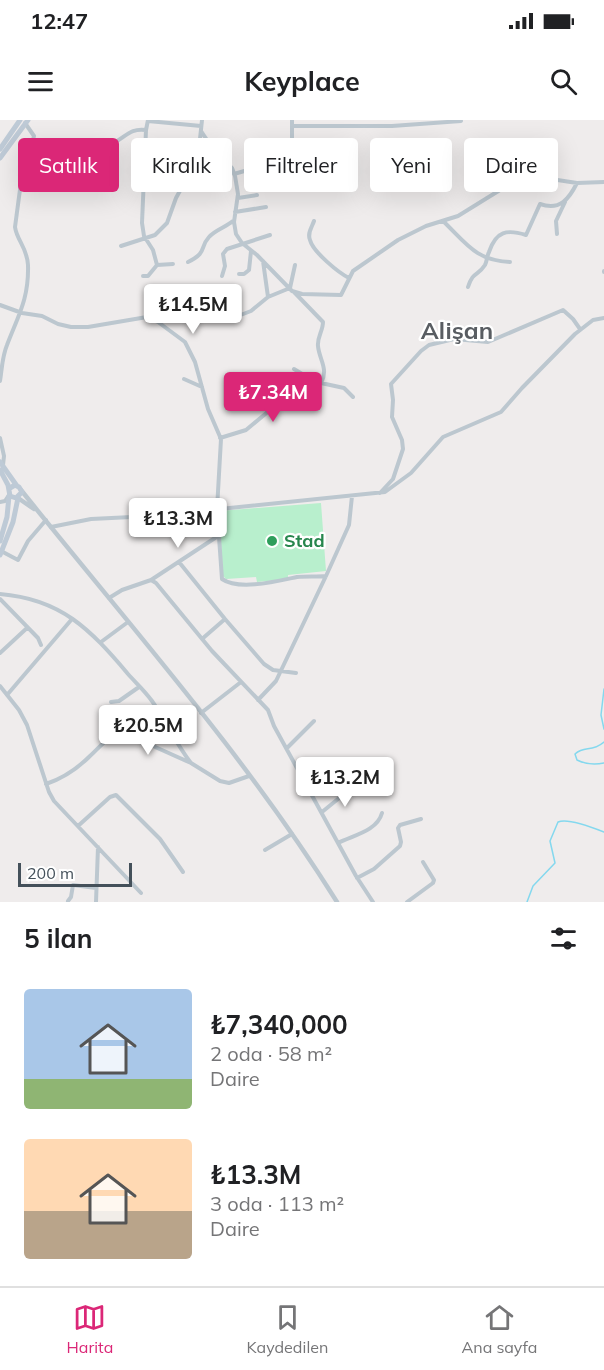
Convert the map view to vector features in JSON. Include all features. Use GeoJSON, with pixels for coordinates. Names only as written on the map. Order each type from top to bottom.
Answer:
{"type":"FeatureCollection","features":[{"type":"Feature","properties":{"kind":"main road"},"geometry":{"type":"LineString","coordinates":[[0,149],[24,121]]}},
{"type":"Feature","properties":{"kind":"main road"},"geometry":{"type":"LineString","coordinates":[[0,158],[24,121]]}},
{"type":"Feature","properties":{"kind":"main road"},"geometry":{"type":"LineString","coordinates":[[1,466],[19,488],[13,522],[1,553]]}},
{"type":"Feature","properties":{"kind":"main road"},"geometry":{"type":"LineString","coordinates":[[1,466],[12,498],[18,498]]}},
{"type":"Feature","properties":{"kind":"main road"},"geometry":{"type":"LineString","coordinates":[[9,491],[19,488]]}},
{"type":"Feature","properties":{"kind":"main road"},"geometry":{"type":"LineString","coordinates":[[0,541],[9,508],[9,491]]}},
{"type":"Feature","properties":{"kind":"street"},"geometry":{"type":"LineString","coordinates":[[157,265],[153,250],[146,238],[141,215],[148,120],[201,126]]}},
{"type":"Feature","properties":{"kind":"street"},"geometry":{"type":"LineString","coordinates":[[234,174],[265,165],[290,164],[292,120]]}},
{"type":"Feature","properties":{"kind":"street"},"geometry":{"type":"LineString","coordinates":[[24,121],[33,138]]}},
{"type":"Feature","properties":{"kind":"street"},"geometry":{"type":"LineString","coordinates":[[292,126],[392,126],[461,121]]}},
{"type":"Feature","properties":{"kind":"street"},"geometry":{"type":"LineString","coordinates":[[201,126],[209,143],[232,168],[234,174],[238,189],[234,220],[236,234],[242,243],[263,260],[305,306],[323,322],[317,342],[324,371],[321,383]]}},
{"type":"Feature","properties":{"kind":"street"},"geometry":{"type":"LineString","coordinates":[[122,246],[160,232],[167,223],[179,190],[195,164],[201,126]]}},
{"type":"Feature","properties":{"kind":"street"},"geometry":{"type":"LineString","coordinates":[[119,140],[132,131],[146,130]]}},
{"type":"Feature","properties":{"kind":"street"},"geometry":{"type":"LineString","coordinates":[[227,300],[230,320],[250,311],[267,297],[291,290],[302,294],[339,296],[343,294],[356,268],[401,238],[466,211],[500,190],[526,180],[544,177],[577,183],[604,182]]}},
{"type":"Feature","properties":{"kind":"street"},"geometry":{"type":"LineString","coordinates":[[557,234],[556,221],[577,183]]}},
{"type":"Feature","properties":{"kind":"street"},"geometry":{"type":"LineString","coordinates":[[0,381],[4,353],[22,313],[26,286],[28,261],[25,247],[15,226],[20,192]]}},
{"type":"Feature","properties":{"kind":"street"},"geometry":{"type":"LineString","coordinates":[[238,198],[256,195]]}},
{"type":"Feature","properties":{"kind":"street"},"geometry":{"type":"LineString","coordinates":[[468,287],[471,277],[485,265],[492,246],[503,233],[512,231],[526,235],[540,204],[551,207],[565,202]]}},
{"type":"Feature","properties":{"kind":"street"},"geometry":{"type":"LineString","coordinates":[[235,212],[266,207]]}},
{"type":"Feature","properties":{"kind":"street"},"geometry":{"type":"LineString","coordinates":[[188,262],[202,252],[206,240],[211,235],[234,220]]}},
{"type":"Feature","properties":{"kind":"street"},"geometry":{"type":"LineString","coordinates":[[314,221],[309,232],[310,243],[338,272],[349,278]]}},
{"type":"Feature","properties":{"kind":"street"},"geometry":{"type":"LineString","coordinates":[[443,221],[471,248],[487,259],[510,262]]}},
{"type":"Feature","properties":{"kind":"street"},"geometry":{"type":"LineString","coordinates":[[222,276],[225,266],[224,252],[230,247],[270,235]]}},
{"type":"Feature","properties":{"kind":"street"},"geometry":{"type":"LineString","coordinates":[[239,274],[244,274],[249,270],[252,250]]}},
{"type":"Feature","properties":{"kind":"street"},"geometry":{"type":"LineString","coordinates":[[263,260],[267,297]]}},
{"type":"Feature","properties":{"kind":"street"},"geometry":{"type":"LineString","coordinates":[[143,276],[148,276],[157,265],[173,264]]}},
{"type":"Feature","properties":{"kind":"street"},"geometry":{"type":"LineString","coordinates":[[291,290],[295,265]]}},
{"type":"Feature","properties":{"kind":"street"},"geometry":{"type":"LineString","coordinates":[[0,305],[22,313],[42,316],[58,324],[71,327],[88,327],[142,318],[152,319],[185,342],[197,368],[208,409],[220,438],[217,509],[221,575],[224,581],[250,584],[326,576]]}},
{"type":"Feature","properties":{"kind":"street"},"geometry":{"type":"LineString","coordinates":[[380,494],[393,478],[403,449],[402,440],[393,421],[391,384],[424,347],[454,339],[488,342],[563,310],[568,312],[580,329]]}},
{"type":"Feature","properties":{"kind":"street"},"geometry":{"type":"LineString","coordinates":[[51,527],[91,519],[152,516],[380,494],[411,473],[443,437],[501,412],[580,329],[593,320],[604,318]]}},
{"type":"Feature","properties":{"kind":"street"},"geometry":{"type":"LineString","coordinates":[[1,345],[8,342]]}},
{"type":"Feature","properties":{"kind":"street"},"geometry":{"type":"LineString","coordinates":[[294,369],[312,381],[341,386],[353,397]]}},
{"type":"Feature","properties":{"kind":"street"},"geometry":{"type":"LineString","coordinates":[[184,380],[203,388]]}},
{"type":"Feature","properties":{"kind":"street"},"geometry":{"type":"LineString","coordinates":[[220,438],[246,430],[282,400],[312,381]]}},
{"type":"Feature","properties":{"kind":"street"},"geometry":{"type":"LineString","coordinates":[[0,438],[4,456],[1,466]]}},
{"type":"Feature","properties":{"kind":"street"},"geometry":{"type":"LineString","coordinates":[[19,488],[249,776],[292,833],[337,902]]}},
{"type":"Feature","properties":{"kind":"street"},"geometry":{"type":"LineString","coordinates":[[0,503],[5,501],[9,491]]}},
{"type":"Feature","properties":{"kind":"street"},"geometry":{"type":"LineString","coordinates":[[258,700],[276,681],[326,576],[349,525],[352,496]]}},
{"type":"Feature","properties":{"kind":"street"},"geometry":{"type":"LineString","coordinates":[[18,498],[44,518]]}},
{"type":"Feature","properties":{"kind":"street"},"geometry":{"type":"LineString","coordinates":[[0,503],[9,508]]}},
{"type":"Feature","properties":{"kind":"street"},"geometry":{"type":"LineString","coordinates":[[1,553],[18,560],[44,518]]}},
{"type":"Feature","properties":{"kind":"street"},"geometry":{"type":"LineString","coordinates":[[109,598],[151,580],[218,536]]}},
{"type":"Feature","properties":{"kind":"street"},"geometry":{"type":"LineString","coordinates":[[179,562],[264,664],[280,672],[296,673]]}},
{"type":"Feature","properties":{"kind":"street"},"geometry":{"type":"LineString","coordinates":[[151,580],[163,590],[202,639],[268,710],[274,726],[357,878],[373,902]]}},
{"type":"Feature","properties":{"kind":"street"},"geometry":{"type":"LineString","coordinates":[[0,594],[30,598],[62,611],[101,642],[151,700],[191,763]]}},
{"type":"Feature","properties":{"kind":"street"},"geometry":{"type":"LineString","coordinates":[[0,599],[38,638],[41,645]]}},
{"type":"Feature","properties":{"kind":"street"},"geometry":{"type":"LineString","coordinates":[[7,695],[72,619]]}},
{"type":"Feature","properties":{"kind":"street"},"geometry":{"type":"LineString","coordinates":[[202,639],[225,619]]}},
{"type":"Feature","properties":{"kind":"street"},"geometry":{"type":"LineString","coordinates":[[101,642],[128,622]]}},
{"type":"Feature","properties":{"kind":"street"},"geometry":{"type":"LineString","coordinates":[[0,653],[27,628]]}},
{"type":"Feature","properties":{"kind":"street"},"geometry":{"type":"LineString","coordinates":[[201,714],[241,682]]}},
{"type":"Feature","properties":{"kind":"street"},"geometry":{"type":"LineString","coordinates":[[0,687],[19,710],[27,725],[46,784],[54,801],[141,893]]}},
{"type":"Feature","properties":{"kind":"street"},"geometry":{"type":"LineString","coordinates":[[111,702],[119,701],[139,687]]}},
{"type":"Feature","properties":{"kind":"street"},"geometry":{"type":"LineString","coordinates":[[287,748],[314,720]]}},
{"type":"Feature","properties":{"kind":"street"},"geometry":{"type":"LineString","coordinates":[[46,784],[63,778],[73,771],[111,737],[144,742],[191,763],[220,781],[229,783],[249,776]]}},
{"type":"Feature","properties":{"kind":"street"},"geometry":{"type":"LineString","coordinates":[[304,778],[325,763]]}},
{"type":"Feature","properties":{"kind":"street"},"geometry":{"type":"LineString","coordinates":[[322,812],[354,786]]}},
{"type":"Feature","properties":{"kind":"street"},"geometry":{"type":"LineString","coordinates":[[78,826],[110,797],[116,795],[160,839],[183,872]]}},
{"type":"Feature","properties":{"kind":"street"},"geometry":{"type":"LineString","coordinates":[[338,843],[375,826],[382,813]]}},
{"type":"Feature","properties":{"kind":"street"},"geometry":{"type":"LineString","coordinates":[[357,878],[374,868],[400,846],[399,825],[421,819]]}},
{"type":"Feature","properties":{"kind":"street"},"geometry":{"type":"LineString","coordinates":[[265,850],[292,833]]}},
{"type":"Feature","properties":{"kind":"street"},"geometry":{"type":"LineString","coordinates":[[96,902],[98,847]]}},
{"type":"Feature","properties":{"kind":"street"},"geometry":{"type":"LineString","coordinates":[[407,902],[433,883],[434,880],[423,862]]}},
{"type":"Feature","properties":{"kind":"street"},"geometry":{"type":"LineString","coordinates":[[68,901],[73,885],[96,888]]}},
{"type":"Feature","properties":{"kind":"green space","name":"Stad"},"geometry":{"type":"Polygon","coordinates":[[[321,503],[326,571],[288,575],[288,579],[257,582],[256,577],[226,579],[223,576],[219,511],[321,503]]]}},
{"type":"Feature","properties":{"kind":"waterway"},"geometry":{"type":"LineString","coordinates":[[604,689],[601,715],[604,729]]}},
{"type":"Feature","properties":{"kind":"waterway"},"geometry":{"type":"LineString","coordinates":[[604,742],[575,754],[577,760],[583,762],[604,763]]}},
{"type":"Feature","properties":{"kind":"waterway"},"geometry":{"type":"LineString","coordinates":[[527,902],[533,886],[555,863],[550,841],[558,822],[574,822],[604,832]]}},
{"type":"Feature","properties":{"kind":"place","name":"Stad"},"geometry":{"type":"Point","coordinates":[272,541]}},
{"type":"Feature","properties":{"kind":"district","name":"Alişan"},"geometry":{"type":"Point","coordinates":[457,331]}}]}
